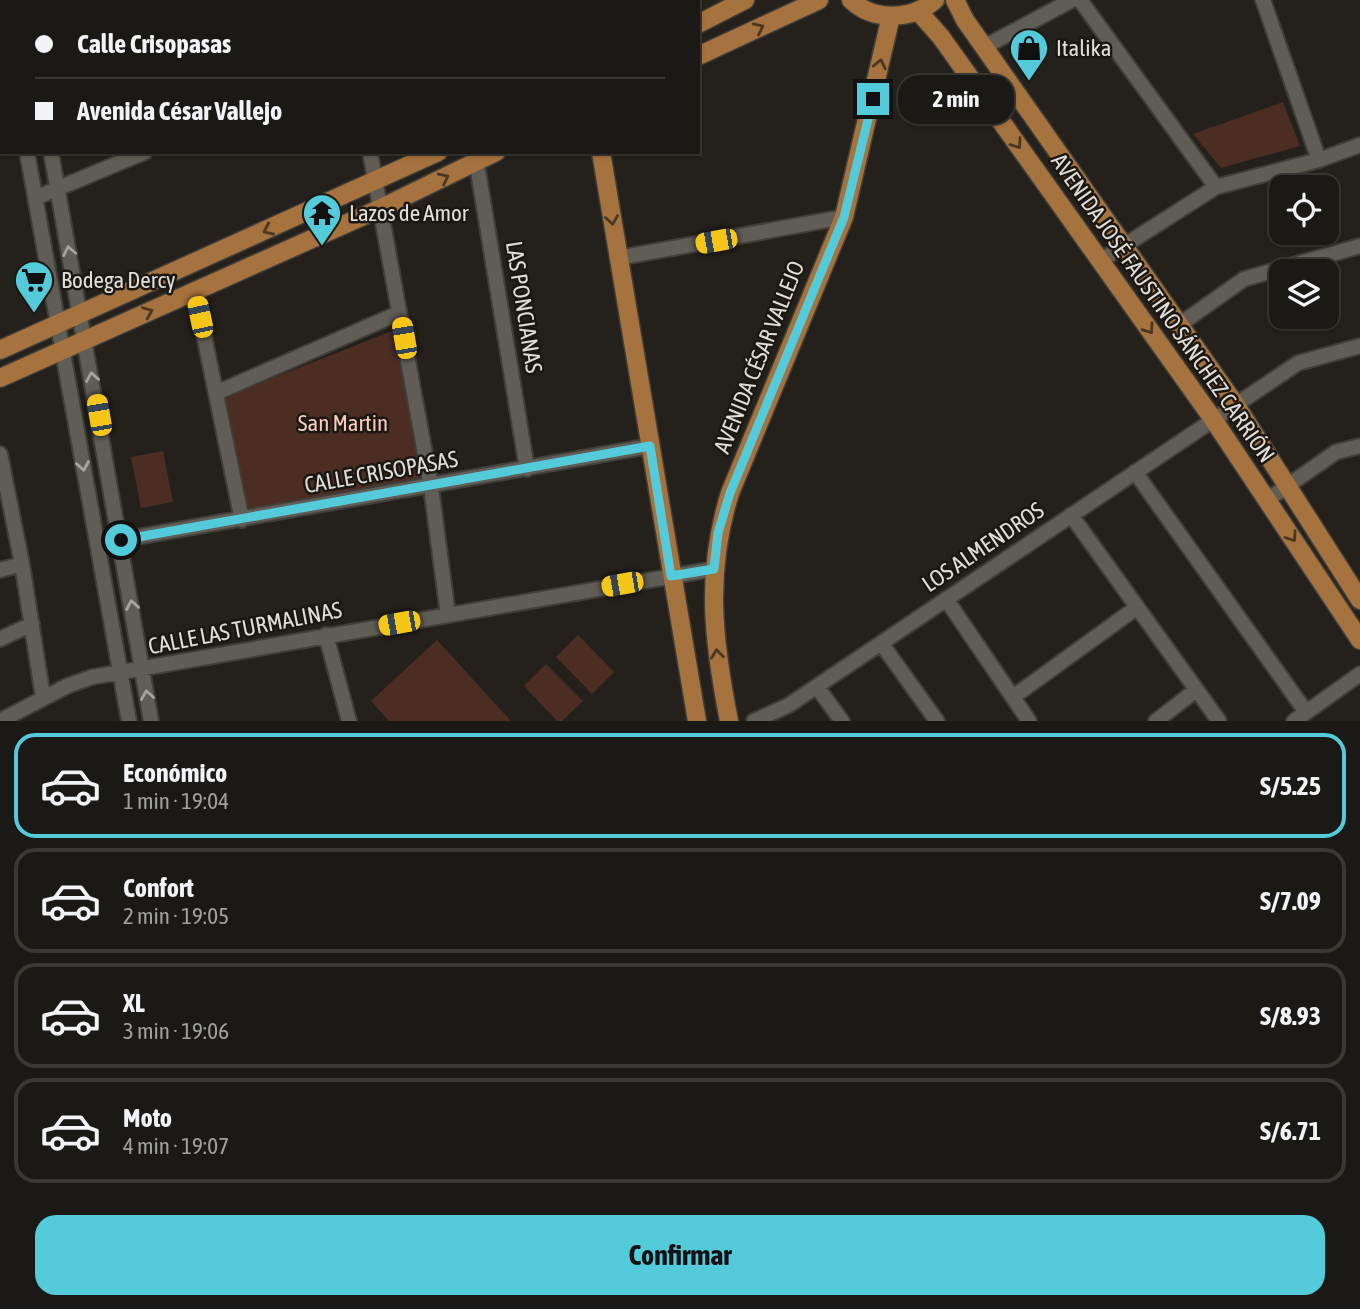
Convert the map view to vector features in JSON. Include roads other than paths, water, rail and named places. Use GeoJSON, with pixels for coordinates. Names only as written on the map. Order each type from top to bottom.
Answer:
{"type":"FeatureCollection","features":[{"type":"Feature","properties":{"kind":"main road"},"geometry":{"type":"LineString","coordinates":[[700,23],[745,0]]}},
{"type":"Feature","properties":{"kind":"main road"},"geometry":{"type":"LineString","coordinates":[[700,55],[819,0]]}},
{"type":"Feature","properties":{"kind":"main road"},"geometry":{"type":"LineString","coordinates":[[851,0],[872,13],[891,16],[918,11],[935,0]]}},
{"type":"Feature","properties":{"kind":"main road","name":"AVENIDA JOSÉ FAUSTINO SÁNCHEZ CARRIÓN"},"geometry":{"type":"LineString","coordinates":[[955,0],[984,47],[1236,404],[1360,600]]}},
{"type":"Feature","properties":{"kind":"main road","name":"AVENIDA JOSÉ FAUSTINO SÁNCHEZ CARRIÓN"},"geometry":{"type":"LineString","coordinates":[[918,11],[941,37],[1213,419],[1360,640]]}},
{"type":"Feature","properties":{"kind":"main road","name":"AVENIDA CÉSAR VALLEJO"},"geometry":{"type":"LineString","coordinates":[[729,721],[713,619],[718,533],[730,493],[844,217],[891,16]]}},
{"type":"Feature","properties":{"kind":"main road"},"geometry":{"type":"LineString","coordinates":[[0,350],[376,183],[434,154]]}},
{"type":"Feature","properties":{"kind":"main road"},"geometry":{"type":"LineString","coordinates":[[601,154],[697,721]]}},
{"type":"Feature","properties":{"kind":"main road"},"geometry":{"type":"LineString","coordinates":[[0,378],[379,209],[476,157]]}},
{"type":"Feature","properties":{"kind":"main road"},"geometry":{"type":"LineString","coordinates":[[220,251],[230,276]]}},
{"type":"Feature","properties":{"kind":"street"},"geometry":{"type":"LineString","coordinates":[[984,47],[1072,0]]}},
{"type":"Feature","properties":{"kind":"street"},"geometry":{"type":"LineString","coordinates":[[1080,0],[1216,187]]}},
{"type":"Feature","properties":{"kind":"street"},"geometry":{"type":"LineString","coordinates":[[1263,0],[1319,160]]}},
{"type":"Feature","properties":{"kind":"street"},"geometry":{"type":"LineString","coordinates":[[1100,261],[1216,187],[1319,160],[1360,145]]}},
{"type":"Feature","properties":{"kind":"street"},"geometry":{"type":"LineString","coordinates":[[27,154],[129,721]]}},
{"type":"Feature","properties":{"kind":"street"},"geometry":{"type":"LineString","coordinates":[[51,154],[151,721]]}},
{"type":"Feature","properties":{"kind":"street"},"geometry":{"type":"LineString","coordinates":[[35,198],[140,154]]}},
{"type":"Feature","properties":{"kind":"street"},"geometry":{"type":"LineString","coordinates":[[370,154],[432,487],[448,615]]}},
{"type":"Feature","properties":{"kind":"street","name":"LAS PONCIANAS"},"geometry":{"type":"LineString","coordinates":[[476,157],[527,468]]}},
{"type":"Feature","properties":{"kind":"street"},"geometry":{"type":"LineString","coordinates":[[618,258],[844,217]]}},
{"type":"Feature","properties":{"kind":"street"},"geometry":{"type":"LineString","coordinates":[[1179,326],[1244,279],[1360,246]]}},
{"type":"Feature","properties":{"kind":"street"},"geometry":{"type":"LineString","coordinates":[[195,292],[242,520]]}},
{"type":"Feature","properties":{"kind":"street"},"geometry":{"type":"LineString","coordinates":[[216,393],[399,313]]}},
{"type":"Feature","properties":{"kind":"street","name":"LOS ALMENDROS"},"geometry":{"type":"LineString","coordinates":[[754,721],[789,705],[817,687],[1298,363],[1360,346]]}},
{"type":"Feature","properties":{"kind":"street","name":"CALLE CRISOPASAS"},"geometry":{"type":"LineString","coordinates":[[121,540],[432,487],[650,446]]}},
{"type":"Feature","properties":{"kind":"street"},"geometry":{"type":"LineString","coordinates":[[1267,500],[1336,452],[1360,446]]}},
{"type":"Feature","properties":{"kind":"street"},"geometry":{"type":"LineString","coordinates":[[0,454],[5,502],[22,564],[43,697]]}},
{"type":"Feature","properties":{"kind":"street"},"geometry":{"type":"LineString","coordinates":[[1135,472],[1300,716],[1360,674]]}},
{"type":"Feature","properties":{"kind":"street"},"geometry":{"type":"LineString","coordinates":[[1071,515],[1219,721]]}},
{"type":"Feature","properties":{"kind":"street"},"geometry":{"type":"LineString","coordinates":[[0,570],[22,564]]}},
{"type":"Feature","properties":{"kind":"street","name":"CALLE LAS TURMALINAS"},"geometry":{"type":"LineString","coordinates":[[0,721],[43,697],[92,677],[714,569]]}},
{"type":"Feature","properties":{"kind":"street"},"geometry":{"type":"LineString","coordinates":[[946,600],[1029,721]]}},
{"type":"Feature","properties":{"kind":"street"},"geometry":{"type":"LineString","coordinates":[[1013,697],[1136,608]]}},
{"type":"Feature","properties":{"kind":"street"},"geometry":{"type":"LineString","coordinates":[[0,639],[32,624]]}},
{"type":"Feature","properties":{"kind":"street"},"geometry":{"type":"LineString","coordinates":[[326,635],[349,721]]}},
{"type":"Feature","properties":{"kind":"street"},"geometry":{"type":"LineString","coordinates":[[881,643],[937,721]]}},
{"type":"Feature","properties":{"kind":"street"},"geometry":{"type":"LineString","coordinates":[[817,687],[842,721]]}},
{"type":"Feature","properties":{"kind":"street"},"geometry":{"type":"LineString","coordinates":[[1156,721],[1196,690]]}},
{"type":"Feature","properties":{"kind":"place","name":"Italika"},"geometry":{"type":"Point","coordinates":[1029,82]}},
{"type":"Feature","properties":{"kind":"place","name":"Lazos de Amor"},"geometry":{"type":"Point","coordinates":[322,247]}},
{"type":"Feature","properties":{"kind":"place","name":"Bodega Dercy"},"geometry":{"type":"Point","coordinates":[34,314]}},
{"type":"Feature","properties":{"kind":"park label","name":"San Martin"},"geometry":{"type":"Point","coordinates":[343,423]}}]}
